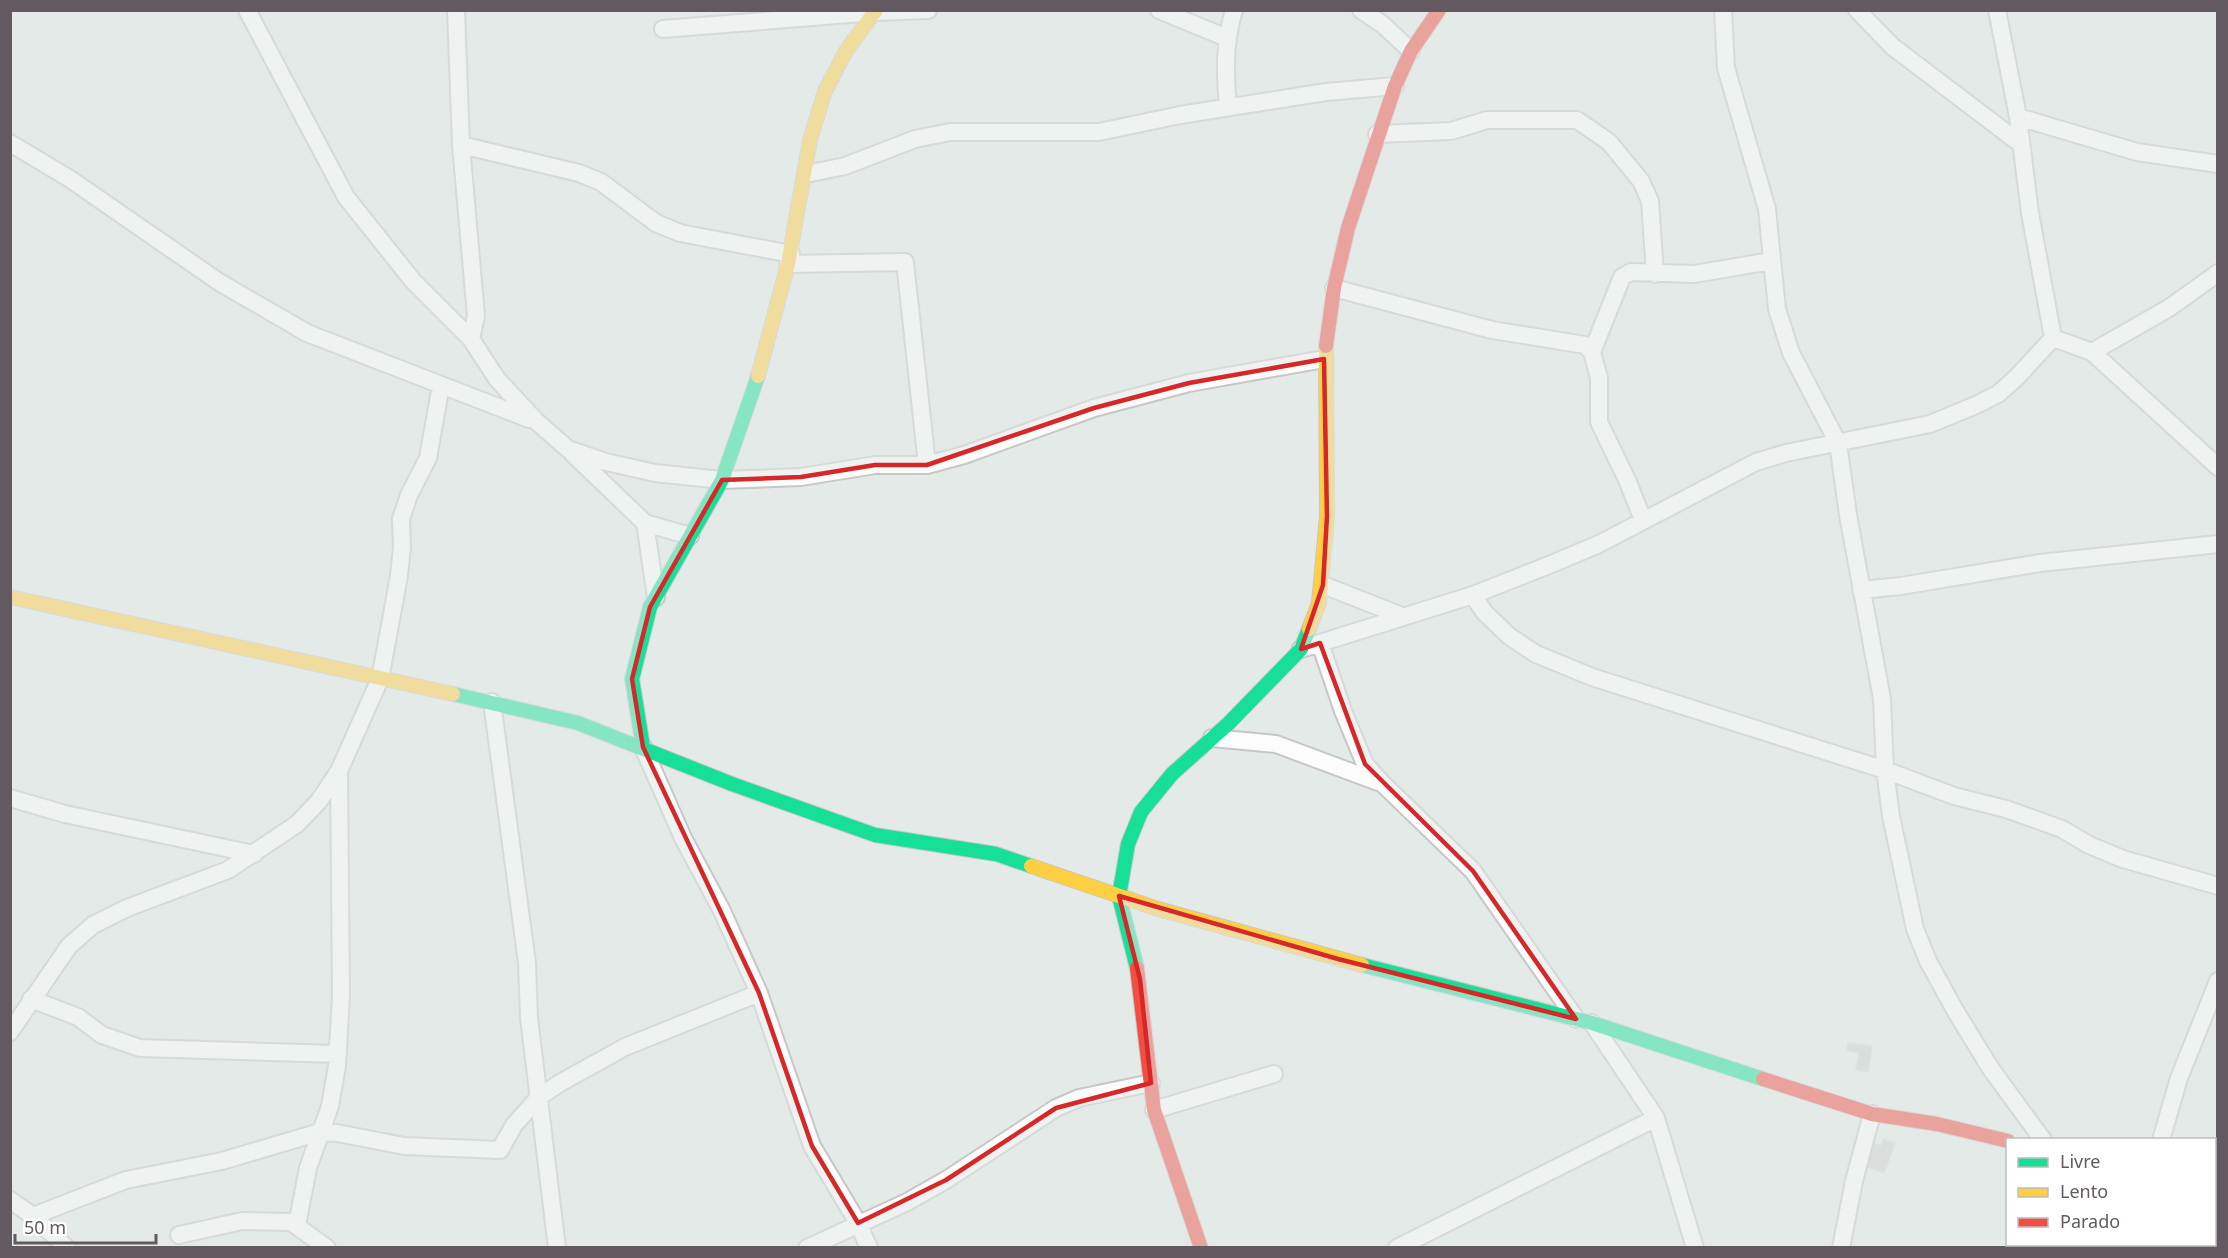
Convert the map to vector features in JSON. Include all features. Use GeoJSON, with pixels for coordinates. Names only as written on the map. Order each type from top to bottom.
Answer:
{"type":"FeatureCollection","features":[{"type":"Feature","properties":{"kind":"street"},"geometry":{"type":"LineString","coordinates":[[247,10],[346,197],[413,281],[471,339],[497,380],[536,421],[645,523],[690,536]]}},
{"type":"Feature","properties":{"kind":"street"},"geometry":{"type":"LineString","coordinates":[[456,10],[461,145],[476,316],[471,339]]}},
{"type":"Feature","properties":{"kind":"street"},"geometry":{"type":"LineString","coordinates":[[663,29],[875,11],[928,10]]}},
{"type":"Feature","properties":{"kind":"street"},"geometry":{"type":"LineString","coordinates":[[1159,10],[1227,38]]}},
{"type":"Feature","properties":{"kind":"street"},"geometry":{"type":"LineString","coordinates":[[1228,107],[1225,67],[1227,38],[1234,10]]}},
{"type":"Feature","properties":{"kind":"street"},"geometry":{"type":"LineString","coordinates":[[1361,10],[1382,24],[1411,51]]}},
{"type":"Feature","properties":{"kind":"street"},"geometry":{"type":"LineString","coordinates":[[1201,1248],[1154,1110],[1140,979],[1119,896],[1128,844],[1141,812],[1172,774],[1212,738],[1301,649],[1319,603],[1323,585],[1327,516],[1324,359],[1334,288],[1347,228],[1395,86],[1411,51],[1439,10]]}},
{"type":"Feature","properties":{"kind":"street"},"geometry":{"type":"LineString","coordinates":[[1723,10],[1726,68],[1767,209],[1777,309],[1791,353],[1838,443],[1861,590],[1882,699],[1885,770],[1900,866],[1915,928],[1928,961],[1991,1069],[2042,1138]]}},
{"type":"Feature","properties":{"kind":"street"},"geometry":{"type":"LineString","coordinates":[[1857,10],[1893,47],[2021,144]]}},
{"type":"Feature","properties":{"kind":"street"},"geometry":{"type":"LineString","coordinates":[[1997,10],[2018,117],[2039,265],[2053,338]]}},
{"type":"Feature","properties":{"kind":"street"},"geometry":{"type":"LineString","coordinates":[[869,1248],[858,1223],[812,1146],[759,993],[722,911],[683,838],[643,747],[632,679],[641,638],[656,597],[722,480],[756,382],[789,259],[806,174],[810,141],[825,91],[846,51],[875,11]]}},
{"type":"Feature","properties":{"kind":"street"},"geometry":{"type":"LineString","coordinates":[[806,174],[844,166],[915,139],[950,132],[1099,132],[1228,107],[1326,92],[1395,86]]}},
{"type":"Feature","properties":{"kind":"street"},"geometry":{"type":"LineString","coordinates":[[2018,117],[2137,152],[2217,164]]}},
{"type":"Feature","properties":{"kind":"street"},"geometry":{"type":"LineString","coordinates":[[1377,134],[1451,131],[1487,120],[1577,120],[1609,142],[1641,181],[1650,201],[1654,274]]}},
{"type":"Feature","properties":{"kind":"street"},"geometry":{"type":"LineString","coordinates":[[10,143],[70,179],[219,282],[307,333],[536,421]]}},
{"type":"Feature","properties":{"kind":"street"},"geometry":{"type":"LineString","coordinates":[[461,145],[579,173],[601,182],[656,223],[680,233],[789,259],[905,262],[927,465]]}},
{"type":"Feature","properties":{"kind":"street"},"geometry":{"type":"LineString","coordinates":[[1592,352],[1622,277],[1631,272],[1694,274],[1771,261]]}},
{"type":"Feature","properties":{"kind":"street"},"geometry":{"type":"LineString","coordinates":[[2092,352],[2169,308],[2217,273]]}},
{"type":"Feature","properties":{"kind":"street"},"geometry":{"type":"LineString","coordinates":[[1334,288],[1492,330],[1585,345],[1592,352],[1599,378],[1599,422],[1628,482],[1643,520]]}},
{"type":"Feature","properties":{"kind":"street"},"geometry":{"type":"LineString","coordinates":[[2053,338],[2092,352],[2217,467]]}},
{"type":"Feature","properties":{"kind":"street"},"geometry":{"type":"LineString","coordinates":[[1301,649],[1473,595],[1599,544],[1756,462],[1786,453],[1930,424],[1976,405],[1998,394],[2053,338]]}},
{"type":"Feature","properties":{"kind":"street"},"geometry":{"type":"LineString","coordinates":[[568,449],[606,462],[655,473],[722,480],[801,477],[874,465],[927,465],[964,455],[1094,408],[1189,383],[1324,359]]}},
{"type":"Feature","properties":{"kind":"street"},"geometry":{"type":"LineString","coordinates":[[10,1032],[69,946],[93,926],[126,908],[228,870],[254,854],[297,824],[319,801],[339,771],[380,679],[399,576],[402,547],[401,519],[409,495],[428,459],[441,385]]}},
{"type":"Feature","properties":{"kind":"street"},"geometry":{"type":"LineString","coordinates":[[645,523],[656,597]]}},
{"type":"Feature","properties":{"kind":"street"},"geometry":{"type":"LineString","coordinates":[[1861,590],[1924,583],[2040,563],[2217,544]]}},
{"type":"Feature","properties":{"kind":"street"},"geometry":{"type":"LineString","coordinates":[[1323,585],[1402,616]]}},
{"type":"Feature","properties":{"kind":"street"},"geometry":{"type":"LineString","coordinates":[[1473,595],[1484,612],[1509,636],[1536,654],[1592,677],[1885,770],[1954,796],[2006,809],[2062,829],[2089,845],[2123,859],[2217,886]]}},
{"type":"Feature","properties":{"kind":"street"},"geometry":{"type":"LineString","coordinates":[[10,597],[215,640],[578,723],[732,784],[782,800],[830,821],[875,835],[996,854],[1119,896],[1338,959],[1592,1023],[1872,1114],[1937,1124],[2006,1142]]}},
{"type":"Feature","properties":{"kind":"street"},"geometry":{"type":"LineString","coordinates":[[1320,643],[1343,711],[1365,764],[1473,871],[1576,1019]]}},
{"type":"Feature","properties":{"kind":"street"},"geometry":{"type":"LineString","coordinates":[[492,702],[526,963],[529,1018],[557,1248]]}},
{"type":"Feature","properties":{"kind":"street"},"geometry":{"type":"LineString","coordinates":[[1212,738],[1276,744],[1382,783]]}},
{"type":"Feature","properties":{"kind":"street"},"geometry":{"type":"LineString","coordinates":[[297,1225],[308,1168],[330,1106],[338,1054],[341,996],[339,771]]}},
{"type":"Feature","properties":{"kind":"street"},"geometry":{"type":"LineString","coordinates":[[10,798],[65,814],[254,854]]}},
{"type":"Feature","properties":{"kind":"street"},"geometry":{"type":"LineString","coordinates":[[2162,1138],[2179,1078],[2217,981]]}},
{"type":"Feature","properties":{"kind":"street"},"geometry":{"type":"LineString","coordinates":[[33,1216],[126,1180],[222,1161],[320,1132],[337,1133],[404,1146],[497,1151],[514,1125],[539,1096],[626,1047],[759,993]]}},
{"type":"Feature","properties":{"kind":"street"},"geometry":{"type":"LineString","coordinates":[[31,999],[78,1017],[102,1035],[140,1048],[338,1054]]}},
{"type":"Feature","properties":{"kind":"street"},"geometry":{"type":"LineString","coordinates":[[1592,1023],[1656,1118],[1695,1248]]}},
{"type":"Feature","properties":{"kind":"street"},"geometry":{"type":"LineString","coordinates":[[1154,1110],[1274,1074]]}},
{"type":"Feature","properties":{"kind":"street"},"geometry":{"type":"LineString","coordinates":[[807,1248],[907,1202],[946,1180],[1056,1108],[1079,1098],[1151,1083]]}},
{"type":"Feature","properties":{"kind":"street"},"geometry":{"type":"LineString","coordinates":[[1840,1248],[1854,1181],[1872,1114]]}},
{"type":"Feature","properties":{"kind":"street"},"geometry":{"type":"LineString","coordinates":[[1397,1248],[1656,1118]]}},
{"type":"Feature","properties":{"kind":"street"},"geometry":{"type":"LineString","coordinates":[[10,1200],[33,1216],[67,1248]]}},
{"type":"Feature","properties":{"kind":"street"},"geometry":{"type":"LineString","coordinates":[[179,1235],[242,1221],[291,1221],[327,1248]]}},
{"type":"Feature","properties":{"kind":"highlighted area"},"geometry":{"type":"Polygon","coordinates":[[[1324,359],[1327,516],[1323,585],[1301,649],[1320,643],[1365,764],[1473,871],[1576,1019],[1338,959],[1119,896],[1140,979],[1151,1083],[1056,1108],[946,1180],[858,1223],[812,1146],[759,993],[643,747],[632,679],[650,607],[722,480],[801,477],[875,465],[927,465],[1094,408],[1189,383],[1324,359]]]}},
{"type":"Feature","properties":{"kind":"building"},"geometry":{"type":"Polygon","coordinates":[[[1848,1043],[1872,1046],[1868,1072],[1856,1070],[1859,1053],[1847,1051],[1848,1043]]]}},
{"type":"Feature","properties":{"kind":"building"},"geometry":{"type":"Polygon","coordinates":[[[1883,1139],[1895,1143],[1884,1173],[1862,1165],[1871,1142],[1881,1146],[1883,1139]]]}},
{"type":"Feature","properties":{"kind":"traffic: fast"},"geometry":{"type":"LineString","coordinates":[[643,747],[632,679],[650,607],[722,480],[758,376]]}},
{"type":"Feature","properties":{"kind":"traffic: fast"},"geometry":{"type":"LineString","coordinates":[[1137,968],[1119,896],[1128,844],[1141,812],[1172,774],[1228,724],[1301,649],[1309,629]]}},
{"type":"Feature","properties":{"kind":"traffic: fast"},"geometry":{"type":"LineString","coordinates":[[453,694],[578,723],[732,784],[875,835],[996,854],[1031,866]]}},
{"type":"Feature","properties":{"kind":"traffic: fast"},"geometry":{"type":"LineString","coordinates":[[1362,965],[1592,1023],[1763,1079]]}},
{"type":"Feature","properties":{"kind":"traffic: slow"},"geometry":{"type":"LineString","coordinates":[[758,376],[788,264],[810,140],[825,91],[846,51],[876,10]]}},
{"type":"Feature","properties":{"kind":"traffic: slow"},"geometry":{"type":"LineString","coordinates":[[1309,629],[1319,603],[1327,516],[1326,346]]}},
{"type":"Feature","properties":{"kind":"traffic: slow"},"geometry":{"type":"LineString","coordinates":[[10,597],[453,694]]}},
{"type":"Feature","properties":{"kind":"traffic: slow"},"geometry":{"type":"LineString","coordinates":[[1031,866],[1158,909],[1362,965]]}},
{"type":"Feature","properties":{"kind":"traffic: jam"},"geometry":{"type":"LineString","coordinates":[[1326,346],[1334,288],[1348,228],[1395,86],[1411,51],[1439,10]]}},
{"type":"Feature","properties":{"kind":"traffic: jam"},"geometry":{"type":"LineString","coordinates":[[1137,968],[1154,1110],[1201,1248]]}},
{"type":"Feature","properties":{"kind":"traffic: jam"},"geometry":{"type":"LineString","coordinates":[[1763,1079],[1872,1114],[1937,1124],[2006,1141]]}}]}
